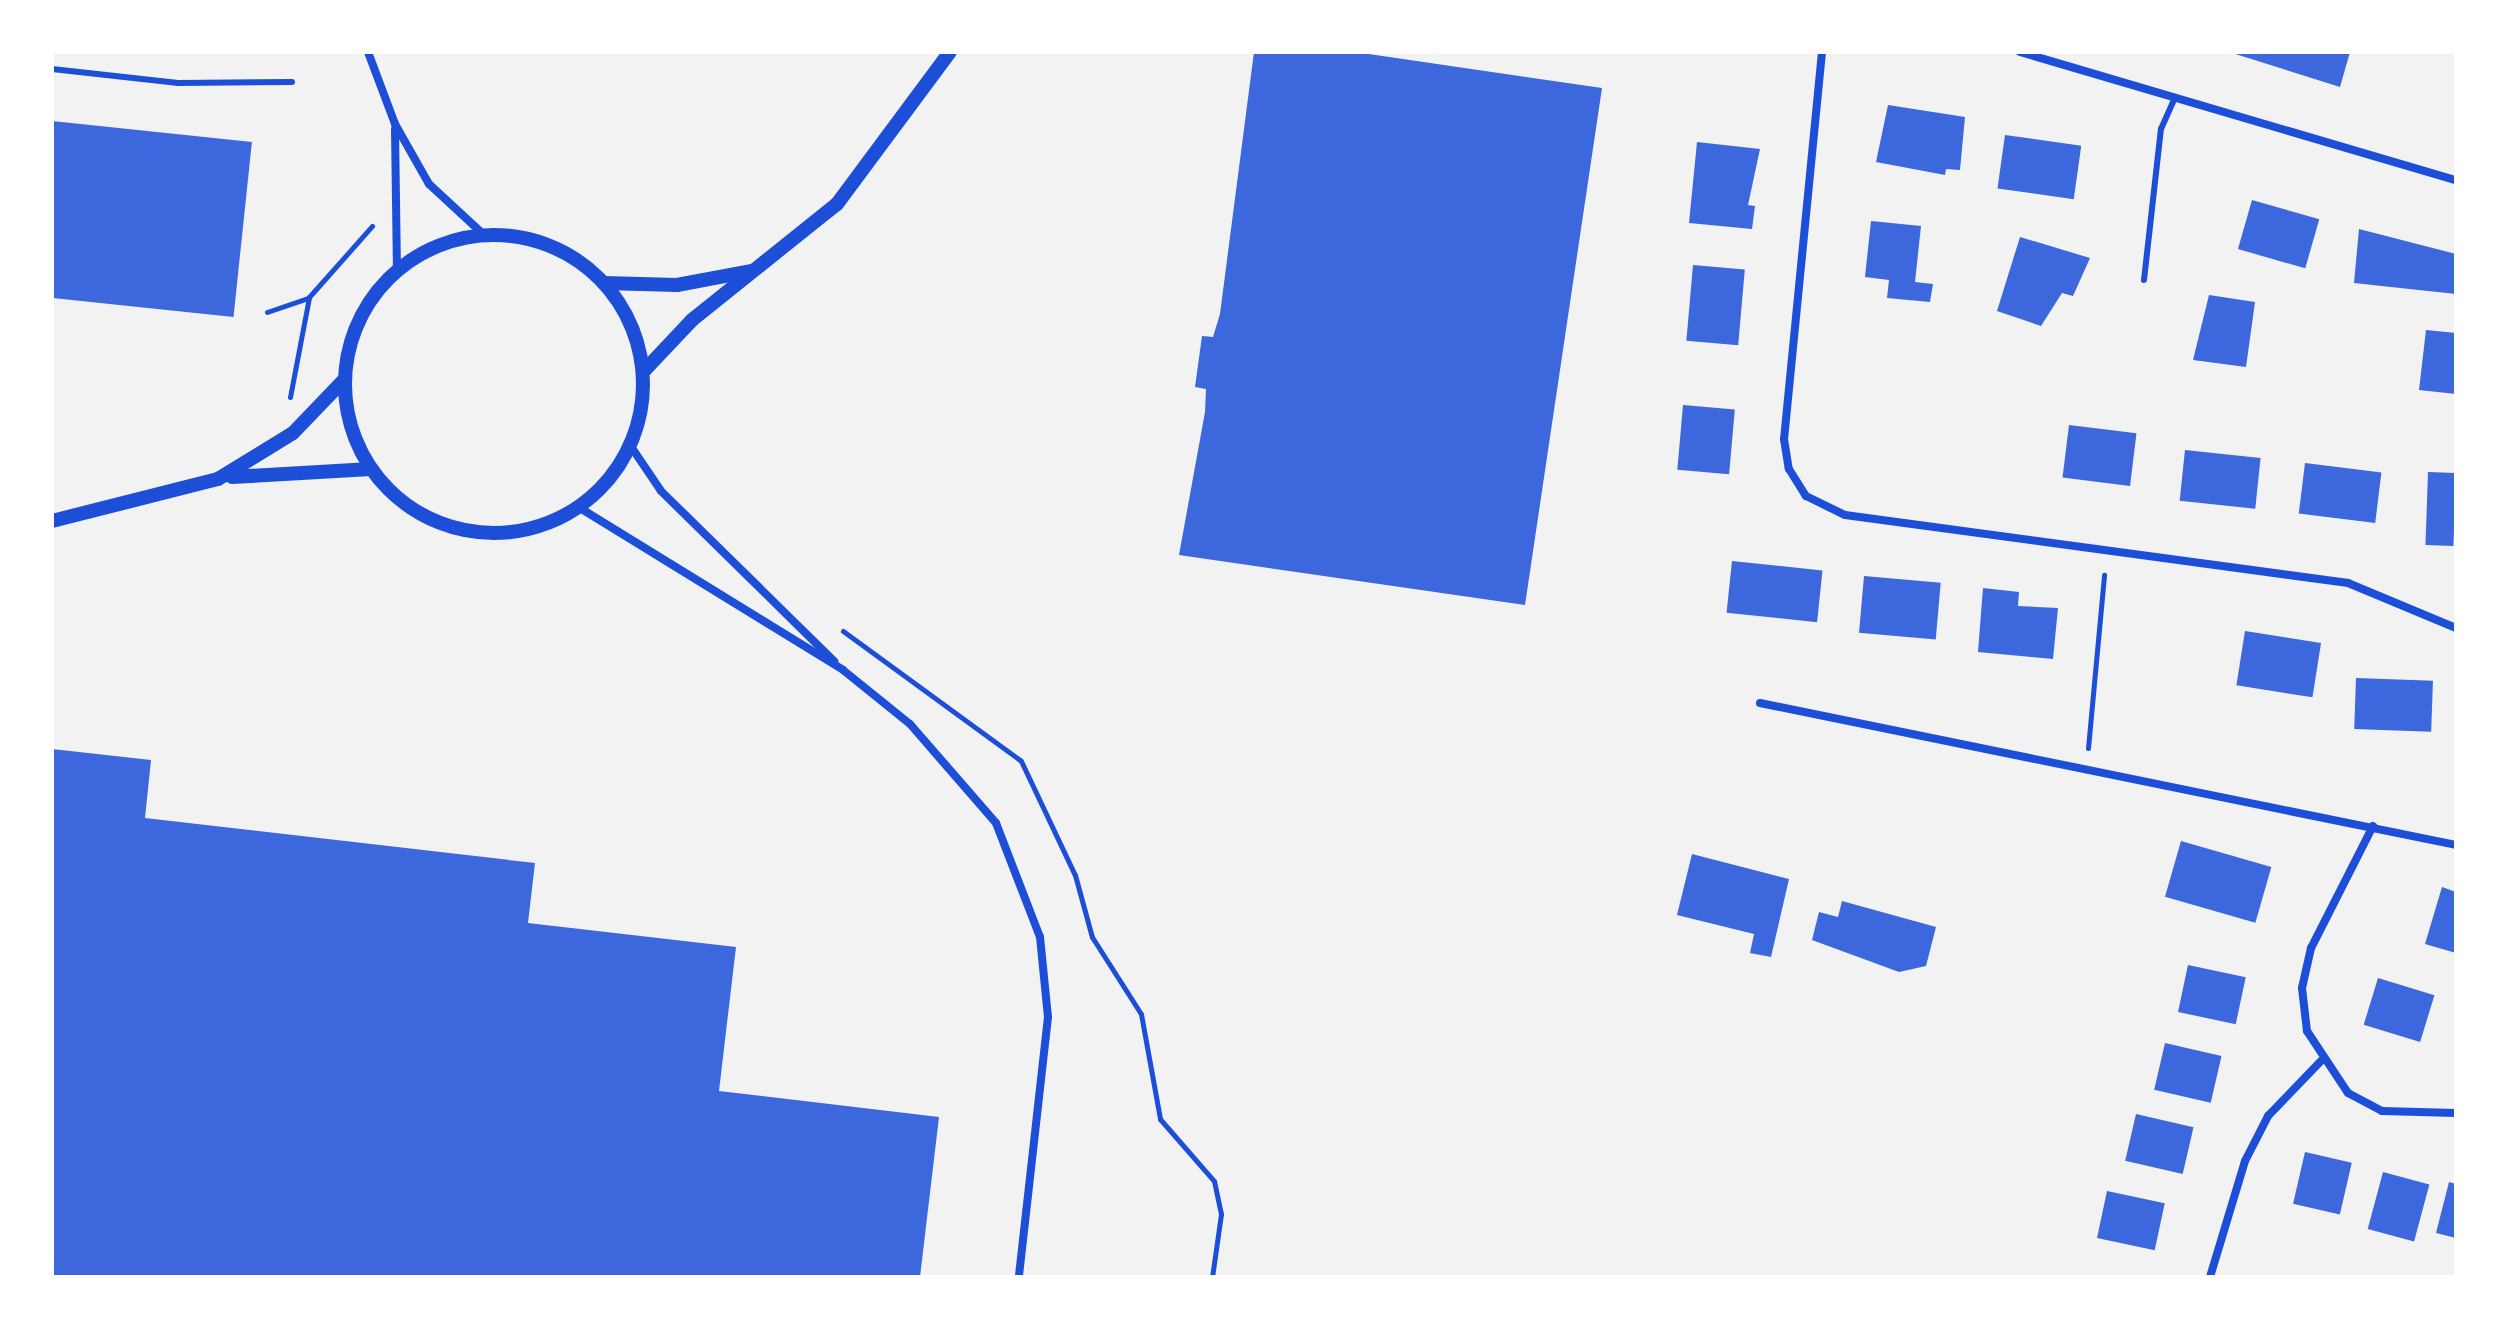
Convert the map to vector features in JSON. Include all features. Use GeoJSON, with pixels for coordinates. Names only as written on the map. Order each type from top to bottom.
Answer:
{"type":"FeatureCollection","features":[{"type":"Feature","properties":{"kind":"street"},"geometry":{"type":"LineString","coordinates":[[368,52],[395,124],[429,184],[483,234]]}},
{"type":"Feature","properties":{"kind":"street"},"geometry":{"type":"LineString","coordinates":[[643,372],[751,271],[837,204],[950,52]]}},
{"type":"Feature","properties":{"kind":"street"},"geometry":{"type":"LineString","coordinates":[[1822,52],[1784,439],[1797,486],[1845,515],[2107,546],[2348,583],[2456,628]]}},
{"type":"Feature","properties":{"kind":"street"},"geometry":{"type":"LineString","coordinates":[[2020,52],[2174,100],[2456,180]]}},
{"type":"Feature","properties":{"kind":"street"},"geometry":{"type":"LineString","coordinates":[[395,124],[401,198],[397,268]]}},
{"type":"Feature","properties":{"kind":"street"},"geometry":{"type":"LineString","coordinates":[[483,234],[527,238],[569,255],[604,283],[631,324],[643,372],[630,445],[580,508],[532,528],[463,529],[427,517],[371,469],[351,426],[345,379],[363,312],[397,268],[438,244],[483,234]]}},
{"type":"Feature","properties":{"kind":"street"},"geometry":{"type":"LineString","coordinates":[[604,283],[677,285],[751,271]]}},
{"type":"Feature","properties":{"kind":"street"},"geometry":{"type":"LineString","coordinates":[[218,479],[293,433],[345,379]]}},
{"type":"Feature","properties":{"kind":"street"},"geometry":{"type":"LineString","coordinates":[[630,445],[661,491],[843,670],[972,787],[996,823],[1031,908],[1048,1017],[1019,1277]]}},
{"type":"Feature","properties":{"kind":"street"},"geometry":{"type":"LineString","coordinates":[[52,521],[218,479],[371,469]]}},
{"type":"Feature","properties":{"kind":"street"},"geometry":{"type":"LineString","coordinates":[[580,508],[843,670]]}},
{"type":"Feature","properties":{"kind":"street"},"geometry":{"type":"LineString","coordinates":[[1760,703],[2163,781],[2456,845]]}},
{"type":"Feature","properties":{"kind":"street"},"geometry":{"type":"LineString","coordinates":[[2373,826],[2311,948],[2302,988],[2307,1031],[2321,1061],[2348,1093],[2382,1111],[2456,1113]]}},
{"type":"Feature","properties":{"kind":"street"},"geometry":{"type":"LineString","coordinates":[[2210,1277],[2245,1161],[2268,1116],[2321,1061]]}},
{"type":"Feature","properties":{"kind":"lane"},"geometry":{"type":"LineString","coordinates":[[52,69],[178,83],[292,82]]}},
{"type":"Feature","properties":{"kind":"lane"},"geometry":{"type":"LineString","coordinates":[[2144,280],[2161,129],[2174,100]]}},
{"type":"Feature","properties":{"kind":"path"},"geometry":{"type":"LineString","coordinates":[[293,433],[294,346],[309,297],[401,198]]}},
{"type":"Feature","properties":{"kind":"path"},"geometry":{"type":"LineString","coordinates":[[267,312],[309,297]]}},
{"type":"Feature","properties":{"kind":"path"},"geometry":{"type":"LineString","coordinates":[[2086,766],[2107,546]]}},
{"type":"Feature","properties":{"kind":"path"},"geometry":{"type":"LineString","coordinates":[[1160,1119],[1197,1157],[1214,1181],[1221,1214],[1212,1277]]}},
{"type":"Feature","properties":{"kind":"building"},"geometry":{"type":"Polygon","coordinates":[[[1254,52],[1355,52],[1602,88],[1525,605],[1179,555],[1205,412],[1206,389],[1195,387],[1202,336],[1213,337],[1220,314],[1254,52]]]}},
{"type":"Feature","properties":{"kind":"building"},"geometry":{"type":"Polygon","coordinates":[[[2229,52],[2350,52],[2340,87],[2229,52]]]}},
{"type":"Feature","properties":{"kind":"building"},"geometry":{"type":"Polygon","coordinates":[[[1888,105],[1965,117],[1960,170],[1946,169],[1945,175],[1876,162],[1888,105]]]}},
{"type":"Feature","properties":{"kind":"building"},"geometry":{"type":"Polygon","coordinates":[[[52,121],[252,142],[234,317],[52,298],[52,121]]]}},
{"type":"Feature","properties":{"kind":"building"},"geometry":{"type":"Polygon","coordinates":[[[2005,135],[2081,146],[2074,199],[1997,188],[2005,135]]]}},
{"type":"Feature","properties":{"kind":"building"},"geometry":{"type":"Polygon","coordinates":[[[1697,142],[1760,149],[1748,205],[1755,206],[1752,229],[1689,223],[1697,142]]]}},
{"type":"Feature","properties":{"kind":"building"},"geometry":{"type":"Polygon","coordinates":[[[2252,200],[2319,219],[2305,268],[2238,249],[2252,200]]]}},
{"type":"Feature","properties":{"kind":"building"},"geometry":{"type":"Polygon","coordinates":[[[1871,221],[1921,226],[1915,282],[1933,284],[1930,302],[1887,298],[1889,280],[1865,277],[1871,221]]]}},
{"type":"Feature","properties":{"kind":"building"},"geometry":{"type":"Polygon","coordinates":[[[2359,229],[2456,254],[2456,294],[2354,283],[2359,229]]]}},
{"type":"Feature","properties":{"kind":"building"},"geometry":{"type":"Polygon","coordinates":[[[2020,237],[2090,258],[2073,296],[2062,293],[2041,326],[1997,311],[2020,237]]]}},
{"type":"Feature","properties":{"kind":"building"},"geometry":{"type":"Polygon","coordinates":[[[1693,265],[1745,270],[1738,345],[1686,341],[1693,265]]]}},
{"type":"Feature","properties":{"kind":"building"},"geometry":{"type":"Polygon","coordinates":[[[2209,295],[2255,302],[2246,367],[2193,360],[2209,295]]]}},
{"type":"Feature","properties":{"kind":"building"},"geometry":{"type":"Polygon","coordinates":[[[2426,330],[2456,333],[2456,394],[2419,390],[2426,330]]]}},
{"type":"Feature","properties":{"kind":"building"},"geometry":{"type":"Polygon","coordinates":[[[1683,405],[1735,410],[1729,474],[1677,470],[1683,405]]]}},
{"type":"Feature","properties":{"kind":"building"},"geometry":{"type":"Polygon","coordinates":[[[2069,425],[2136,433],[2130,486],[2063,478],[2069,425]]]}},
{"type":"Feature","properties":{"kind":"building"},"geometry":{"type":"Polygon","coordinates":[[[2185,450],[2261,458],[2255,509],[2180,501],[2185,450]]]}},
{"type":"Feature","properties":{"kind":"building"},"geometry":{"type":"Polygon","coordinates":[[[2305,463],[2381,472],[2375,523],[2299,514],[2305,463]]]}},
{"type":"Feature","properties":{"kind":"building"},"geometry":{"type":"Polygon","coordinates":[[[2428,472],[2456,473],[2453,546],[2425,545],[2428,472]]]}},
{"type":"Feature","properties":{"kind":"building"},"geometry":{"type":"Polygon","coordinates":[[[1732,561],[1823,571],[1817,622],[1727,613],[1732,561]]]}},
{"type":"Feature","properties":{"kind":"building"},"geometry":{"type":"Polygon","coordinates":[[[1864,576],[1941,583],[1936,639],[1859,633],[1864,576]]]}},
{"type":"Feature","properties":{"kind":"building"},"geometry":{"type":"Polygon","coordinates":[[[1983,588],[2019,592],[2018,606],[2058,608],[2053,659],[1978,652],[1983,588]]]}},
{"type":"Feature","properties":{"kind":"building"},"geometry":{"type":"Polygon","coordinates":[[[2245,631],[2321,643],[2312,697],[2236,685],[2245,631]]]}},
{"type":"Feature","properties":{"kind":"building"},"geometry":{"type":"Polygon","coordinates":[[[2356,678],[2433,681],[2431,732],[2354,729],[2356,678]]]}},
{"type":"Feature","properties":{"kind":"building"},"geometry":{"type":"Polygon","coordinates":[[[52,749],[151,760],[145,818],[535,863],[528,923],[736,947],[719,1091],[939,1117],[920,1277],[52,1277],[52,749]]]}},
{"type":"Feature","properties":{"kind":"building"},"geometry":{"type":"Polygon","coordinates":[[[2181,841],[2271,867],[2255,923],[2165,897],[2181,841]]]}},
{"type":"Feature","properties":{"kind":"building"},"geometry":{"type":"Polygon","coordinates":[[[1692,854],[1789,879],[1771,957],[1750,953],[1754,934],[1677,915],[1692,854]]]}},
{"type":"Feature","properties":{"kind":"building"},"geometry":{"type":"Polygon","coordinates":[[[2442,887],[2456,892],[2456,953],[2425,944],[2442,887]]]}},
{"type":"Feature","properties":{"kind":"building"},"geometry":{"type":"Polygon","coordinates":[[[1842,901],[1936,927],[1926,966],[1899,972],[1812,940],[1819,912],[1838,917],[1842,901]]]}},
{"type":"Feature","properties":{"kind":"building"},"geometry":{"type":"Polygon","coordinates":[[[2188,965],[2246,977],[2236,1024],[2178,1012],[2188,965]]]}},
{"type":"Feature","properties":{"kind":"building"},"geometry":{"type":"Polygon","coordinates":[[[2378,978],[2434,995],[2420,1042],[2364,1025],[2378,978]]]}},
{"type":"Feature","properties":{"kind":"building"},"geometry":{"type":"Polygon","coordinates":[[[2165,1043],[2222,1056],[2211,1103],[2154,1090],[2165,1043]]]}},
{"type":"Feature","properties":{"kind":"building"},"geometry":{"type":"Polygon","coordinates":[[[2136,1114],[2193,1127],[2183,1174],[2125,1161],[2136,1114]]]}},
{"type":"Feature","properties":{"kind":"building"},"geometry":{"type":"Polygon","coordinates":[[[2305,1152],[2352,1163],[2340,1214],[2293,1204],[2305,1152]]]}},
{"type":"Feature","properties":{"kind":"building"},"geometry":{"type":"Polygon","coordinates":[[[2383,1172],[2429,1184],[2414,1241],[2368,1229],[2383,1172]]]}},
{"type":"Feature","properties":{"kind":"building"},"geometry":{"type":"Polygon","coordinates":[[[2449,1182],[2456,1184],[2456,1238],[2436,1233],[2449,1182]]]}},
{"type":"Feature","properties":{"kind":"building"},"geometry":{"type":"Polygon","coordinates":[[[2107,1191],[2165,1203],[2155,1250],[2097,1238],[2107,1191]]]}}]}
